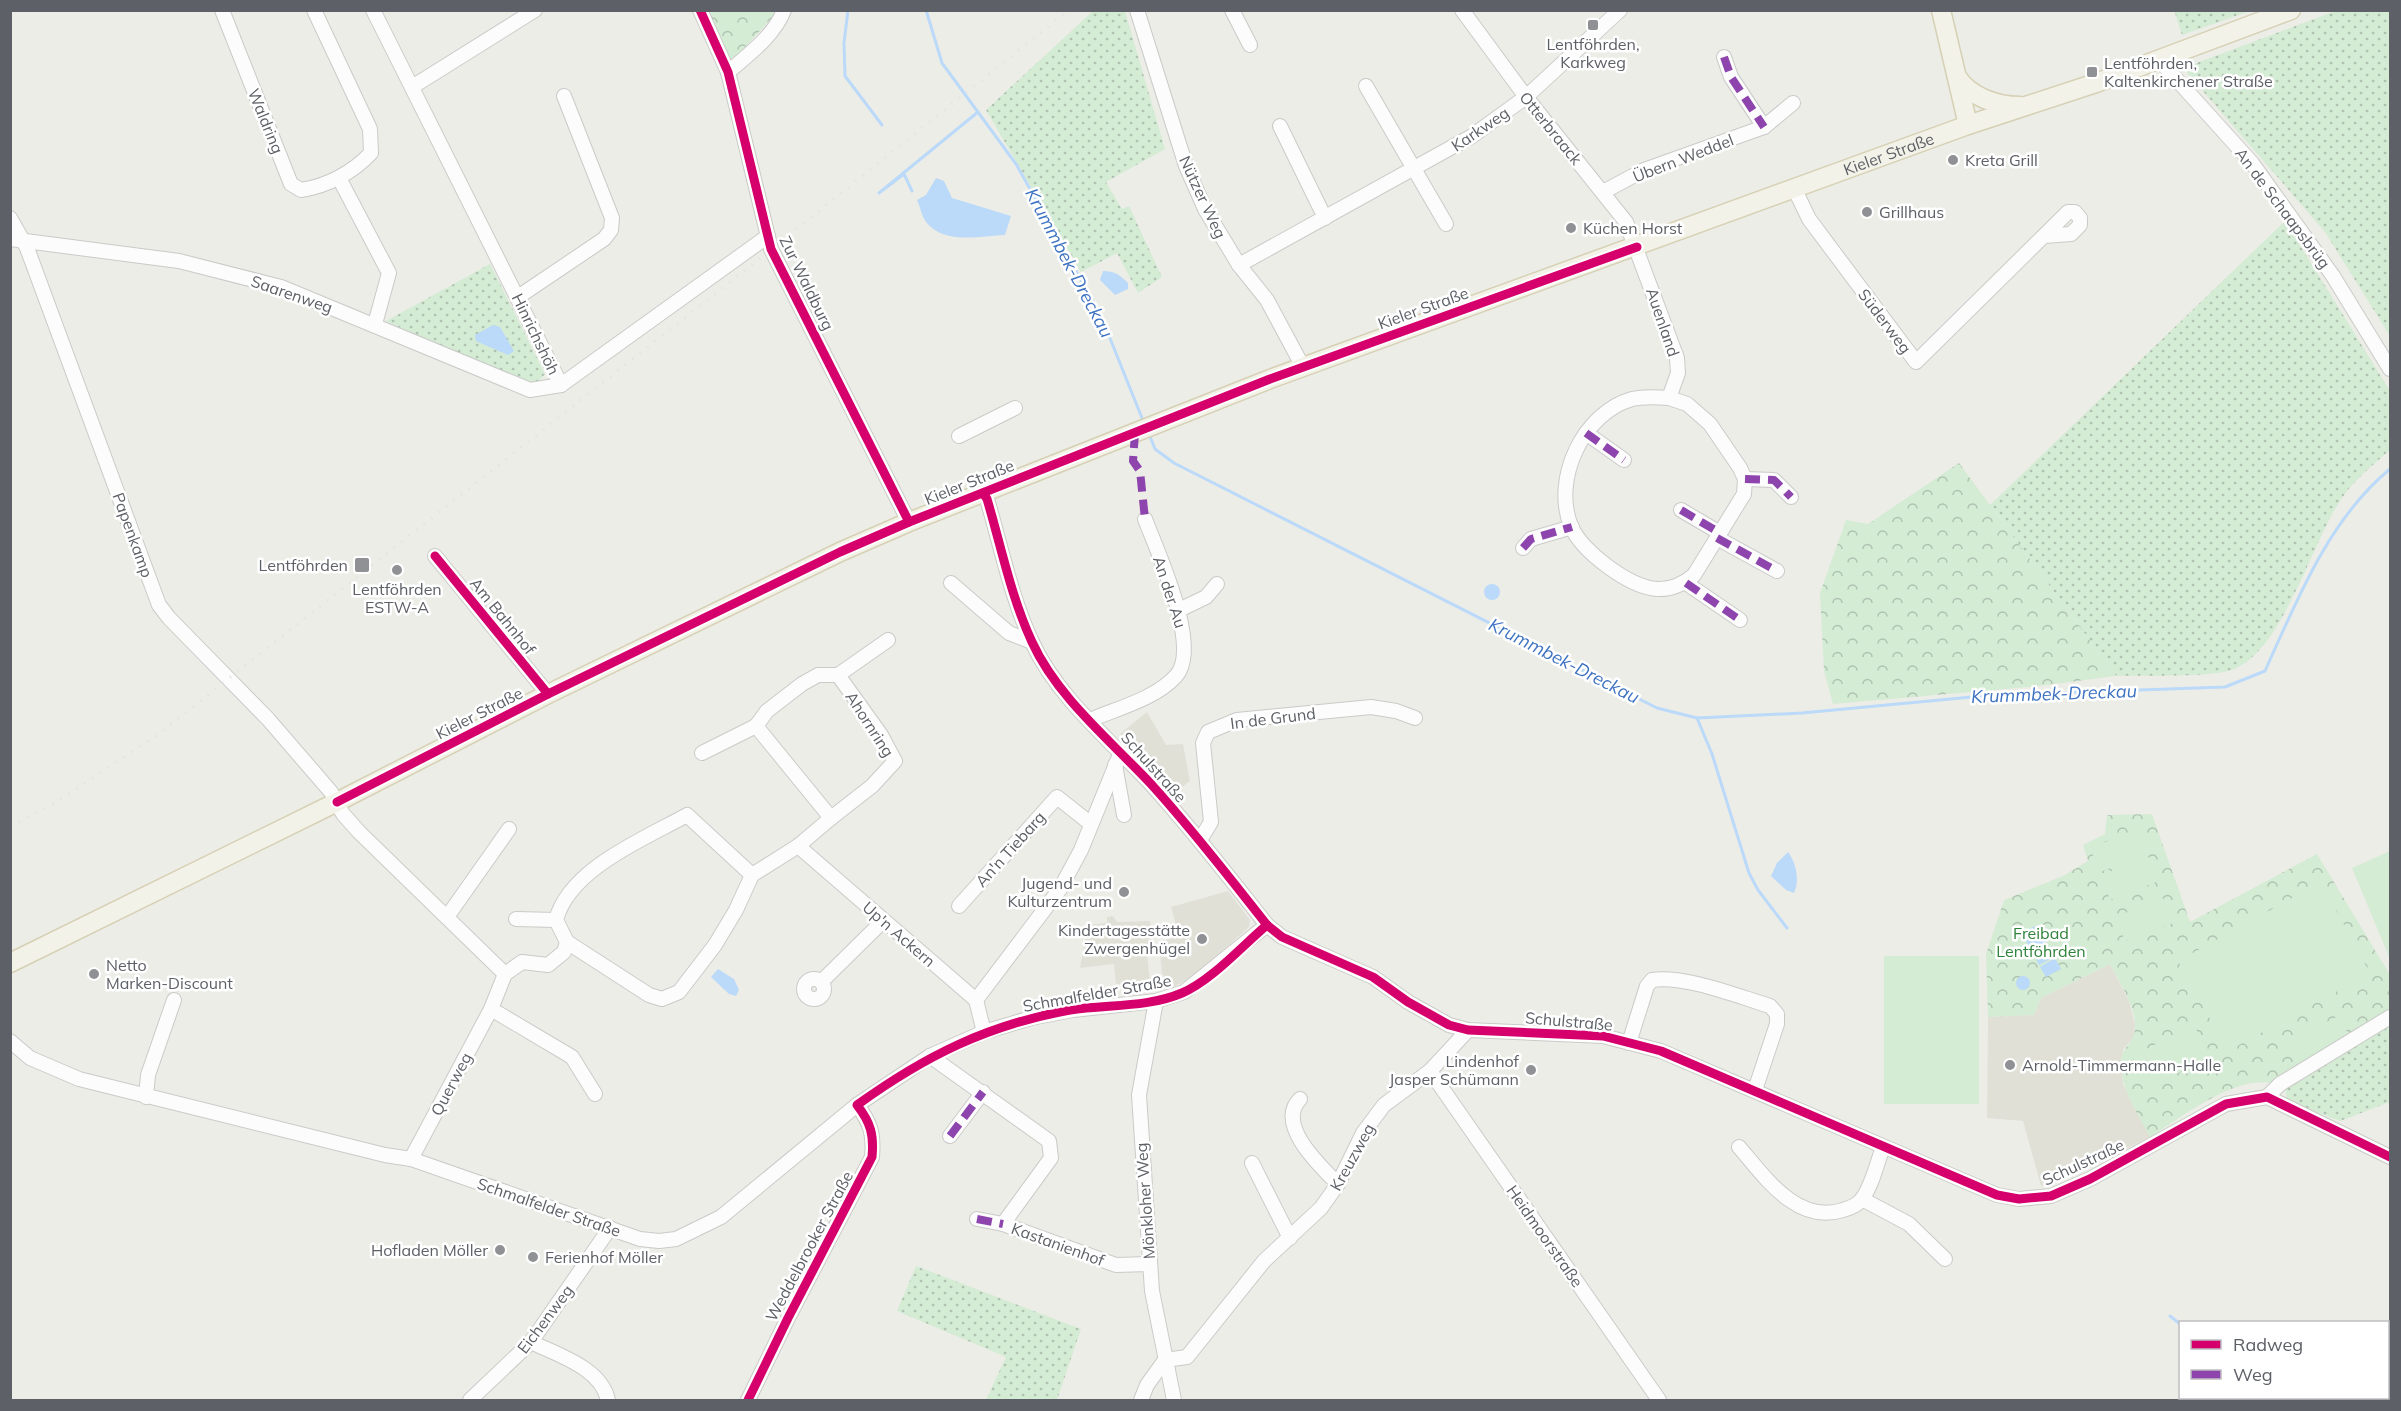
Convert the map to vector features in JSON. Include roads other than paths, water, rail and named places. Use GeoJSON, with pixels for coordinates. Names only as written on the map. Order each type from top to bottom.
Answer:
{"type":"FeatureCollection","features":[{"type":"Feature","properties":{"kind":"main road"},"geometry":{"type":"LineString","coordinates":[[1941,10],[1968,125]]}},
{"type":"Feature","properties":{"kind":"main road","name":"Kieler Straße"},"geometry":{"type":"LineString","coordinates":[[10,963],[337,802],[548,694],[840,552],[909,522],[1303,367],[1795,190],[1968,125],[2158,60],[2291,10]]}},
{"type":"Feature","properties":{"kind":"main road"},"geometry":{"type":"LineString","coordinates":[[1957,77],[1962,85],[1981,98],[2009,106],[2028,105]]}},
{"type":"Feature","properties":{"kind":"street","name":"Waldring"},"geometry":{"type":"LineString","coordinates":[[222,10],[291,184],[301,190],[339,178],[360,164],[371,153],[370,129],[314,10]]}},
{"type":"Feature","properties":{"kind":"street","name":"Hinrichshöh"},"geometry":{"type":"LineString","coordinates":[[373,10],[561,385],[768,236]]}},
{"type":"Feature","properties":{"kind":"street"},"geometry":{"type":"LineString","coordinates":[[412,87],[535,10]]}},
{"type":"Feature","properties":{"kind":"street","name":"Zur Waldburg"},"geometry":{"type":"LineString","coordinates":[[700,10],[728,72],[771,249],[909,522]]}},
{"type":"Feature","properties":{"kind":"street"},"geometry":{"type":"LineString","coordinates":[[728,72],[756,47],[781,19],[784,10]]}},
{"type":"Feature","properties":{"kind":"street"},"geometry":{"type":"LineString","coordinates":[[1232,10],[1250,45]]}},
{"type":"Feature","properties":{"kind":"street","name":"Otterbraack"},"geometry":{"type":"LineString","coordinates":[[1462,10],[1526,97],[1626,222],[1637,247]]}},
{"type":"Feature","properties":{"kind":"street","name":"Karkweg"},"geometry":{"type":"LineString","coordinates":[[1239,265],[1416,170],[1472,136],[1526,97],[1620,10]]}},
{"type":"Feature","properties":{"kind":"street","name":"Nützer Weg"},"geometry":{"type":"LineString","coordinates":[[1138,11],[1186,166],[1215,228],[1239,265],[1267,300],[1303,367]]}},
{"type":"Feature","properties":{"kind":"street"},"geometry":{"type":"LineString","coordinates":[[1724,57],[1731,77],[1764,127]]}},
{"type":"Feature","properties":{"kind":"street","name":"An de Schaapsbrüg"},"geometry":{"type":"LineString","coordinates":[[2158,60],[2252,163],[2333,276],[2391,369]]}},
{"type":"Feature","properties":{"kind":"street"},"geometry":{"type":"LineString","coordinates":[[1366,86],[1446,224]]}},
{"type":"Feature","properties":{"kind":"street"},"geometry":{"type":"LineString","coordinates":[[518,297],[604,239],[611,230],[612,218],[564,96]]}},
{"type":"Feature","properties":{"kind":"street","name":"Übern Weddel"},"geometry":{"type":"LineString","coordinates":[[1603,192],[1644,170],[1764,127],[1793,103]]}},
{"type":"Feature","properties":{"kind":"street"},"geometry":{"type":"LineString","coordinates":[[1280,126],[1325,218]]}},
{"type":"Feature","properties":{"kind":"street"},"geometry":{"type":"LineString","coordinates":[[339,178],[390,273],[375,324]]}},
{"type":"Feature","properties":{"kind":"street","name":"Süderweg"},"geometry":{"type":"LineString","coordinates":[[1795,190],[1809,219],[1916,362],[2044,236]]}},
{"type":"Feature","properties":{"kind":"street","name":"Papenkamp"},"geometry":{"type":"LineString","coordinates":[[10,218],[159,605],[268,719],[337,802]]}},
{"type":"Feature","properties":{"kind":"street","name":"Saarenweg"},"geometry":{"type":"LineString","coordinates":[[17,240],[179,261],[281,287],[530,390],[561,385]]}},
{"type":"Feature","properties":{"kind":"street","name":"Auenland"},"geometry":{"type":"LineString","coordinates":[[1637,247],[1677,358],[1678,373],[1669,398]]}},
{"type":"Feature","properties":{"kind":"street"},"geometry":{"type":"LineString","coordinates":[[1669,398],[1687,404],[1698,412],[1734,459],[1745,479],[1744,494],[1694,575],[1686,583],[1658,590],[1642,586],[1595,558],[1572,527],[1567,512],[1568,475],[1574,453],[1586,433],[1616,407],[1632,400],[1669,398]]}},
{"type":"Feature","properties":{"kind":"street"},"geometry":{"type":"LineString","coordinates":[[959,436],[1015,408]]}},
{"type":"Feature","properties":{"kind":"street"},"geometry":{"type":"LineString","coordinates":[[1586,433],[1624,460]]}},
{"type":"Feature","properties":{"kind":"street"},"geometry":{"type":"LineString","coordinates":[[1745,479],[1774,480],[1791,497]]}},
{"type":"Feature","properties":{"kind":"street","name":"Schulstraße"},"geometry":{"type":"LineString","coordinates":[[983,493],[987,499],[1015,596],[1032,642],[1053,677],[1090,720],[1118,758],[1200,840],[1267,925],[1282,937],[1373,977],[1431,1017],[1449,1025],[1468,1029],[1603,1036],[1661,1051],[1755,1089],[1982,1191],[2019,1199],[2039,1198],[2090,1179],[2226,1104],[2267,1098]]}},
{"type":"Feature","properties":{"kind":"street"},"geometry":{"type":"LineString","coordinates":[[1681,510],[1718,536],[1777,571]]}},
{"type":"Feature","properties":{"kind":"street","name":"An der Au"},"geometry":{"type":"LineString","coordinates":[[1090,720],[1153,694],[1177,675],[1183,659],[1184,637],[1179,610],[1145,519]]}},
{"type":"Feature","properties":{"kind":"street"},"geometry":{"type":"LineString","coordinates":[[1523,548],[1531,539],[1572,527]]}},
{"type":"Feature","properties":{"kind":"street","name":"Am Bahnhof"},"geometry":{"type":"LineString","coordinates":[[435,556],[548,694]]}},
{"type":"Feature","properties":{"kind":"street"},"geometry":{"type":"LineString","coordinates":[[951,583],[1010,633],[1032,642]]}},
{"type":"Feature","properties":{"kind":"street"},"geometry":{"type":"LineString","coordinates":[[1686,583],[1740,620]]}},
{"type":"Feature","properties":{"kind":"street"},"geometry":{"type":"LineString","coordinates":[[1179,610],[1206,597],[1216,584]]}},
{"type":"Feature","properties":{"kind":"street","name":"Ahornring"},"geometry":{"type":"LineString","coordinates":[[702,753],[756,726],[767,711],[802,684],[818,675],[838,675],[888,640]]}},
{"type":"Feature","properties":{"kind":"street","name":"Ahornring"},"geometry":{"type":"LineString","coordinates":[[752,875],[798,846],[872,786],[895,761],[881,735],[838,675]]}},
{"type":"Feature","properties":{"kind":"street","name":"In de Grund"},"geometry":{"type":"LineString","coordinates":[[1200,840],[1211,822],[1203,743],[1208,732],[1237,720],[1371,707],[1396,711],[1415,718]]}},
{"type":"Feature","properties":{"kind":"street"},"geometry":{"type":"LineString","coordinates":[[756,726],[831,818]]}},
{"type":"Feature","properties":{"kind":"street"},"geometry":{"type":"LineString","coordinates":[[1118,758],[1124,815]]}},
{"type":"Feature","properties":{"kind":"street"},"geometry":{"type":"LineString","coordinates":[[984,1032],[976,1000],[1060,889],[1081,850],[1118,758]]}},
{"type":"Feature","properties":{"kind":"street","name":"An'n Tiebarg"},"geometry":{"type":"LineString","coordinates":[[959,906],[1057,797],[1091,824]]}},
{"type":"Feature","properties":{"kind":"street"},"geometry":{"type":"LineString","coordinates":[[337,802],[343,814],[359,832],[505,974],[522,962],[548,965],[564,952],[567,942]]}},
{"type":"Feature","properties":{"kind":"street"},"geometry":{"type":"LineString","coordinates":[[687,815],[752,875],[736,910],[715,945],[680,992],[662,999],[649,995],[567,942],[556,920],[560,904],[586,876],[608,859],[687,815]]}},
{"type":"Feature","properties":{"kind":"street"},"geometry":{"type":"LineString","coordinates":[[447,917],[509,829]]}},
{"type":"Feature","properties":{"kind":"street","name":"Up'n Ackern"},"geometry":{"type":"LineString","coordinates":[[798,846],[976,1000]]}},
{"type":"Feature","properties":{"kind":"street"},"geometry":{"type":"LineString","coordinates":[[516,919],[556,920]]}},
{"type":"Feature","properties":{"kind":"street"},"geometry":{"type":"LineString","coordinates":[[821,982],[883,921]]}},
{"type":"Feature","properties":{"kind":"street","name":"Schmalfelder Straße"},"geometry":{"type":"LineString","coordinates":[[10,1041],[30,1058],[63,1074],[146,1097],[385,1155],[411,1159],[640,1239],[659,1241],[676,1239],[699,1230],[745,1201],[857,1106],[930,1056],[984,1032],[1030,1018],[1073,1010],[1156,1001],[1184,992],[1197,984],[1267,925]]}},
{"type":"Feature","properties":{"kind":"street","name":"Querweg"},"geometry":{"type":"LineString","coordinates":[[411,1159],[491,1009],[505,974]]}},
{"type":"Feature","properties":{"kind":"street"},"geometry":{"type":"LineString","coordinates":[[1629,1043],[1647,986],[1652,980],[1662,978],[1692,984],[1770,1006],[1777,1014],[1777,1024],[1755,1089]]}},
{"type":"Feature","properties":{"kind":"street"},"geometry":{"type":"LineString","coordinates":[[146,1097],[148,1075],[174,1000]]}},
{"type":"Feature","properties":{"kind":"street","name":"Mönkloher Weg"},"geometry":{"type":"LineString","coordinates":[[1156,1001],[1139,1095],[1149,1264],[1174,1401]]}},
{"type":"Feature","properties":{"kind":"street"},"geometry":{"type":"LineString","coordinates":[[491,1009],[572,1057],[595,1094]]}},
{"type":"Feature","properties":{"kind":"street"},"geometry":{"type":"LineString","coordinates":[[2391,1017],[2280,1084],[2267,1098],[2391,1157]]}},
{"type":"Feature","properties":{"kind":"street","name":"Kreuzweg"},"geometry":{"type":"LineString","coordinates":[[1165,1360],[1187,1357],[1264,1261],[1321,1208],[1338,1184],[1363,1133],[1384,1105],[1430,1071],[1468,1029]]}},
{"type":"Feature","properties":{"kind":"street","name":"Kastanienhof"},"geometry":{"type":"LineString","coordinates":[[930,1056],[984,1092],[1049,1141],[1051,1158],[1003,1224]]}},
{"type":"Feature","properties":{"kind":"street","name":"Heidmoorstraße"},"geometry":{"type":"LineString","coordinates":[[1430,1071],[1659,1401]]}},
{"type":"Feature","properties":{"kind":"street"},"geometry":{"type":"LineString","coordinates":[[950,1136],[984,1092]]}},
{"type":"Feature","properties":{"kind":"street"},"geometry":{"type":"LineString","coordinates":[[1300,1099],[1291,1114],[1301,1141],[1317,1164],[1338,1184]]}},
{"type":"Feature","properties":{"kind":"street","name":"Weddelbrooker Straße"},"geometry":{"type":"LineString","coordinates":[[748,1401],[788,1318],[872,1157],[874,1137],[868,1120],[857,1106]]}},
{"type":"Feature","properties":{"kind":"street"},"geometry":{"type":"LineString","coordinates":[[1739,1147],[1782,1195],[1815,1213],[1834,1213],[1852,1208],[1862,1199],[1883,1148]]}},
{"type":"Feature","properties":{"kind":"street"},"geometry":{"type":"LineString","coordinates":[[1252,1163],[1290,1238]]}},
{"type":"Feature","properties":{"kind":"street"},"geometry":{"type":"LineString","coordinates":[[1862,1199],[1909,1224],[1945,1259]]}},
{"type":"Feature","properties":{"kind":"street","name":"Kastanienhof"},"geometry":{"type":"LineString","coordinates":[[977,1219],[1003,1224],[1116,1265],[1149,1264]]}},
{"type":"Feature","properties":{"kind":"street","name":"Eichenweg"},"geometry":{"type":"LineString","coordinates":[[470,1401],[531,1342],[610,1228]]}},
{"type":"Feature","properties":{"kind":"street"},"geometry":{"type":"LineString","coordinates":[[531,1342],[593,1374],[601,1384],[608,1401]]}},
{"type":"Feature","properties":{"kind":"street"},"geometry":{"type":"LineString","coordinates":[[1141,1401],[1147,1385],[1165,1360]]}},
{"type":"Feature","properties":{"kind":"water"},"geometry":{"type":"Polygon","coordinates":[[[936,178],[944,181],[952,198],[1011,216],[1005,235],[963,237],[943,234],[934,229],[926,222],[917,200],[926,195],[936,178]]]}},
{"type":"Feature","properties":{"kind":"water"},"geometry":{"type":"Polygon","coordinates":[[[1103,271],[1120,276],[1128,283],[1128,289],[1115,295],[1100,280],[1103,271]]]}},
{"type":"Feature","properties":{"kind":"water"},"geometry":{"type":"Polygon","coordinates":[[[493,325],[500,327],[514,351],[508,355],[476,341],[475,335],[493,325]]]}},
{"type":"Feature","properties":{"kind":"water"},"geometry":{"type":"Polygon","coordinates":[[[1489,584],[1495,584],[1500,592],[1498,598],[1489,600],[1484,595],[1484,589],[1489,584]]]}},
{"type":"Feature","properties":{"kind":"water"},"geometry":{"type":"Polygon","coordinates":[[[1788,852],[1796,872],[1797,883],[1794,893],[1786,890],[1771,876],[1777,863],[1788,852]]]}},
{"type":"Feature","properties":{"kind":"water"},"geometry":{"type":"Polygon","coordinates":[[[2037,925],[2054,957],[2039,965],[2022,933],[2037,925]]]}},
{"type":"Feature","properties":{"kind":"water"},"geometry":{"type":"Polygon","coordinates":[[[2055,958],[2061,969],[2046,977],[2040,967],[2055,958]]]}},
{"type":"Feature","properties":{"kind":"water"},"geometry":{"type":"Polygon","coordinates":[[[718,969],[734,979],[739,990],[736,996],[729,994],[711,977],[718,969]]]}},
{"type":"Feature","properties":{"kind":"water"},"geometry":{"type":"Polygon","coordinates":[[[2023,976],[2028,978],[2030,983],[2028,988],[2023,990],[2018,988],[2016,983],[2018,978],[2023,976]]]}},
{"type":"Feature","properties":{"kind":"waterway"},"geometry":{"type":"LineString","coordinates":[[848,10],[844,43],[845,76],[882,125]]}},
{"type":"Feature","properties":{"kind":"waterway","name":"Krummbek-Dreckau"},"geometry":{"type":"LineString","coordinates":[[926,10],[942,63],[1016,164],[1101,316],[1144,423]]}},
{"type":"Feature","properties":{"kind":"waterway"},"geometry":{"type":"LineString","coordinates":[[912,191],[904,174],[879,193],[978,112]]}},
{"type":"Feature","properties":{"kind":"waterway","name":"Krummbek-Dreckau"},"geometry":{"type":"LineString","coordinates":[[1149,434],[1155,449],[1174,463],[1657,708],[1697,718],[1802,713],[1993,695],[2225,687],[2265,671],[2289,617],[2332,536],[2368,489],[2390,469]]}},
{"type":"Feature","properties":{"kind":"waterway"},"geometry":{"type":"LineString","coordinates":[[1697,718],[1712,754],[1749,873],[1758,890],[1787,928]]}},
{"type":"Feature","properties":{"kind":"waterway"},"geometry":{"type":"LineString","coordinates":[[2170,1316],[2179,1323]]}},
{"type":"Feature","properties":{"kind":"railway"},"geometry":{"type":"LineString","coordinates":[[10,826],[52,805],[156,736],[744,271],[1069,10]]}},
{"type":"Feature","properties":{"kind":"place","name":"Lentföhrden, Karkweg"},"geometry":{"type":"Point","coordinates":[1593,25]}},
{"type":"Feature","properties":{"kind":"place","name":"Lentföhrden, Kaltenkirchener Straße"},"geometry":{"type":"Point","coordinates":[2092,72]}},
{"type":"Feature","properties":{"kind":"place","name":"Kreta Grill"},"geometry":{"type":"Point","coordinates":[1953,160]}},
{"type":"Feature","properties":{"kind":"place","name":"Grillhaus"},"geometry":{"type":"Point","coordinates":[1867,212]}},
{"type":"Feature","properties":{"kind":"place","name":"Küchen Horst"},"geometry":{"type":"Point","coordinates":[1571,228]}},
{"type":"Feature","properties":{"kind":"place","name":"Lentföhrden"},"geometry":{"type":"Point","coordinates":[362,565]}},
{"type":"Feature","properties":{"kind":"place","name":"Lentföhrden ESTW-A"},"geometry":{"type":"Point","coordinates":[397,570]}},
{"type":"Feature","properties":{"kind":"place","name":"Jugend- und Kulturzentrum"},"geometry":{"type":"Point","coordinates":[1124,892]}},
{"type":"Feature","properties":{"kind":"place","name":"Kindertagesstätte Zwergenhügel"},"geometry":{"type":"Point","coordinates":[1202,939]}},
{"type":"Feature","properties":{"kind":"place","name":"Netto Marken-Discount"},"geometry":{"type":"Point","coordinates":[94,974]}},
{"type":"Feature","properties":{"kind":"place","name":"Arnold-Timmermann-Halle"},"geometry":{"type":"Point","coordinates":[2010,1065]}},
{"type":"Feature","properties":{"kind":"place","name":"Lindenhof Jasper Schümann"},"geometry":{"type":"Point","coordinates":[1531,1070]}},
{"type":"Feature","properties":{"kind":"place","name":"Hofladen Möller"},"geometry":{"type":"Point","coordinates":[500,1250]}},
{"type":"Feature","properties":{"kind":"place","name":"Ferienhof Möller"},"geometry":{"type":"Point","coordinates":[533,1257]}},
{"type":"Feature","properties":{"kind":"park label","name":"Freibad Lentföhrden"},"geometry":{"type":"Point","coordinates":[2041,942]}}]}
